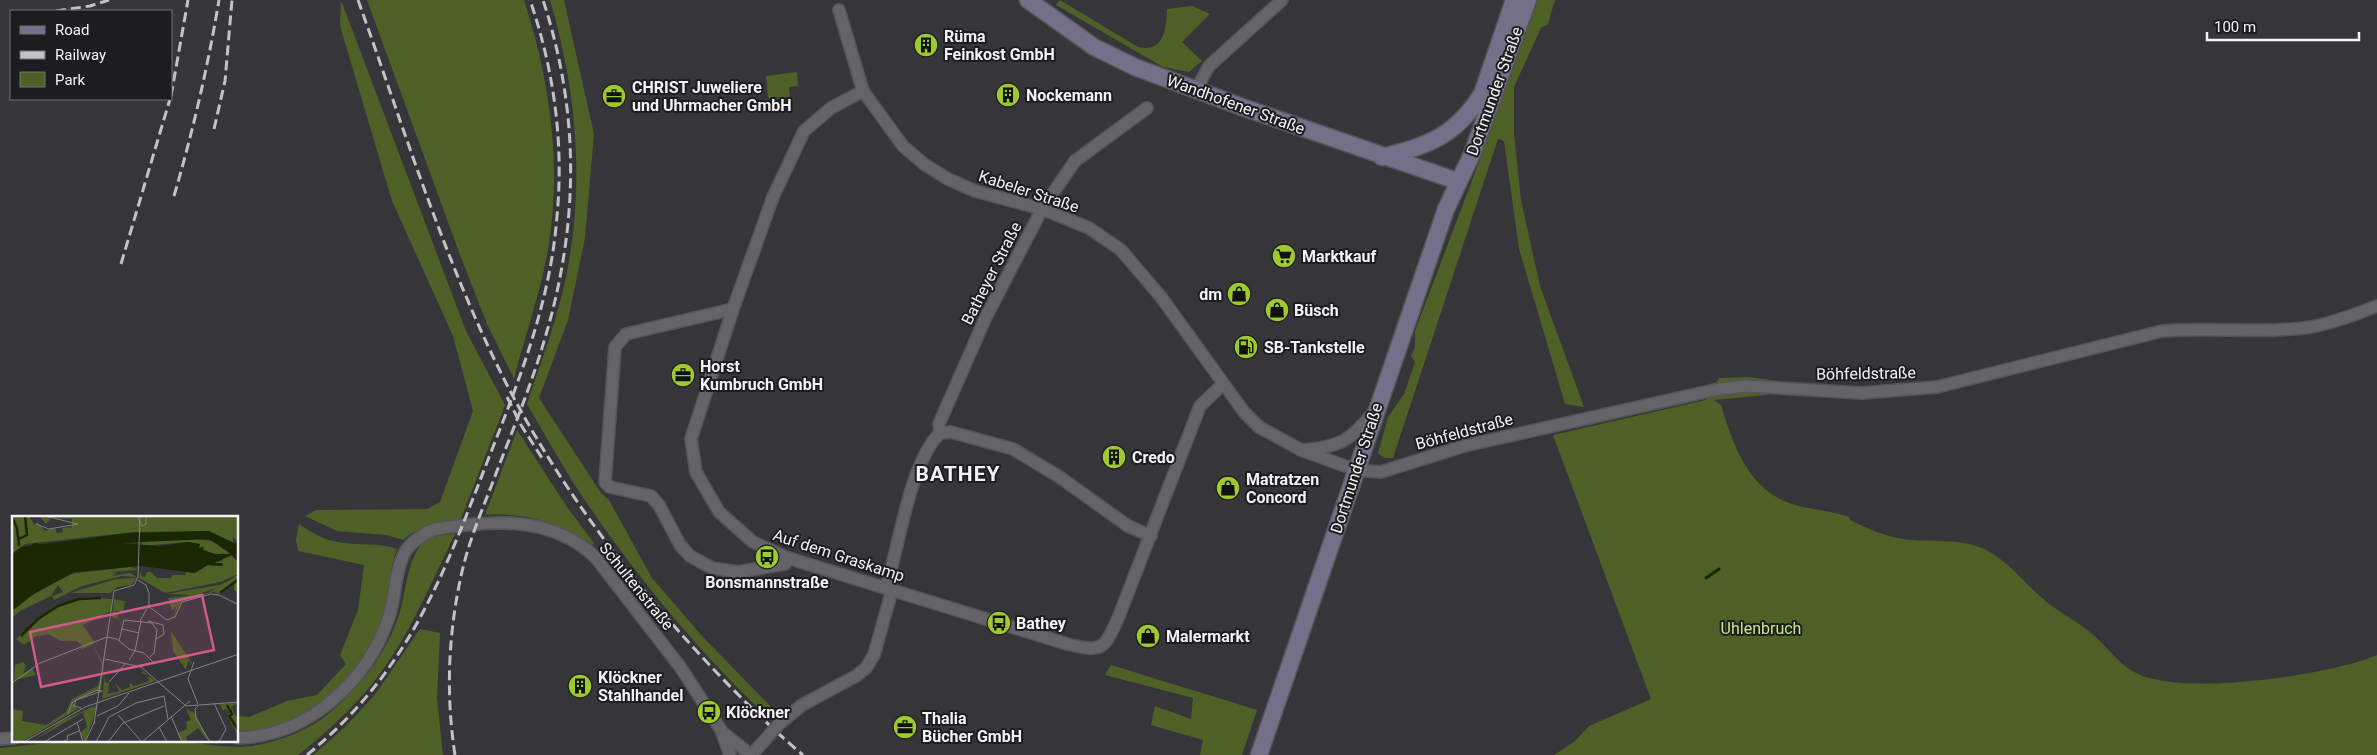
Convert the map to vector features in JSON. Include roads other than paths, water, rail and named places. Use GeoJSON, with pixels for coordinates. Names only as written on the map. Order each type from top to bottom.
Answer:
{"type":"FeatureCollection","features":[{"type":"Feature","properties":{"kind":"main road","name":"Wandhofener Straße"},"geometry":{"type":"LineString","coordinates":[[1028,0],[1094,47],[1135,67],[1457,181]]}},
{"type":"Feature","properties":{"kind":"main road","name":"Dortmunder Straße"},"geometry":{"type":"LineString","coordinates":[[1259,755],[1376,409],[1457,181],[1464,150],[1514,0]]}},
{"type":"Feature","properties":{"kind":"main road","name":"Dortmunder Straße"},"geometry":{"type":"LineString","coordinates":[[1457,181],[1472,154],[1528,0]]}},
{"type":"Feature","properties":{"kind":"main road"},"geometry":{"type":"LineString","coordinates":[[1382,156],[1424,146],[1451,131],[1473,109],[1483,92]]}},
{"type":"Feature","properties":{"kind":"street"},"geometry":{"type":"LineString","coordinates":[[1196,90],[1209,66],[1282,0]]}},
{"type":"Feature","properties":{"kind":"street","name":"Kabeler Straße"},"geometry":{"type":"LineString","coordinates":[[839,10],[863,91],[904,146],[924,164],[948,179],[975,192],[1042,209],[1089,228],[1121,250],[1161,297],[1244,412],[1260,426],[1301,450],[1356,470]]}},
{"type":"Feature","properties":{"kind":"street","name":"Auf dem Graskamp"},"geometry":{"type":"LineString","coordinates":[[863,91],[816,118],[804,131],[773,197],[733,309],[693,431],[692,459],[701,484],[719,512],[730,524],[753,542],[788,558],[1067,644],[1088,649],[1099,648],[1111,633],[1200,406],[1223,384]]}},
{"type":"Feature","properties":{"kind":"street","name":"Batheyer Straße"},"geometry":{"type":"LineString","coordinates":[[751,755],[780,724],[802,705],[856,676],[866,668],[874,655],[914,484],[930,443],[940,433],[939,424],[982,328],[1042,209],[1075,161],[1147,108]]}},
{"type":"Feature","properties":{"kind":"street","name":"Böhfeldstraße"},"geometry":{"type":"LineString","coordinates":[[1356,470],[1381,472],[1464,446],[1714,390],[1745,386],[1862,392],[1937,387],[2162,332],[2195,328],[2277,330],[2312,326],[2334,322],[2377,306]]}},
{"type":"Feature","properties":{"kind":"street"},"geometry":{"type":"LineString","coordinates":[[733,309],[626,334],[615,348],[605,482],[610,487],[651,496],[659,505],[676,540],[684,550],[718,570],[738,572],[780,565],[785,564],[788,558]]}},
{"type":"Feature","properties":{"kind":"street"},"geometry":{"type":"LineString","coordinates":[[1301,450],[1326,448],[1341,444],[1356,432],[1376,409]]}},
{"type":"Feature","properties":{"kind":"street"},"geometry":{"type":"LineString","coordinates":[[940,433],[951,432],[1013,449],[1128,526],[1150,536]]}},
{"type":"Feature","properties":{"kind":"street","name":"Schultenstraße"},"geometry":{"type":"LineString","coordinates":[[239,738],[263,735],[298,723],[319,711],[346,688],[366,664],[379,641],[389,617],[404,553],[426,532],[457,525],[504,522],[534,525],[566,537],[590,553],[666,648],[721,730],[730,755]]}},
{"type":"Feature","properties":{"kind":"street","name":"Schultenstraße"},"geometry":{"type":"LineString","coordinates":[[721,730],[751,755]]}},
{"type":"Feature","properties":{"kind":"waterway"},"geometry":{"type":"LineString","coordinates":[[1706,578],[1719,569]]}},
{"type":"Feature","properties":{"kind":"railway"},"geometry":{"type":"LineString","coordinates":[[63,10],[90,6],[109,0]]}},
{"type":"Feature","properties":{"kind":"railway"},"geometry":{"type":"LineString","coordinates":[[172,90],[188,0]]}},
{"type":"Feature","properties":{"kind":"railway"},"geometry":{"type":"LineString","coordinates":[[174,196],[200,98],[219,0]]}},
{"type":"Feature","properties":{"kind":"railway"},"geometry":{"type":"LineString","coordinates":[[214,129],[225,81],[232,0]]}},
{"type":"Feature","properties":{"kind":"railway"},"geometry":{"type":"LineString","coordinates":[[358,0],[426,194],[463,290],[506,383],[528,423],[576,499],[658,608],[729,685],[770,726],[803,755]]}},
{"type":"Feature","properties":{"kind":"railway"},"geometry":{"type":"LineString","coordinates":[[307,755],[343,722],[374,687],[400,652],[422,614],[459,535],[534,334],[549,276],[554,246],[559,189],[559,161],[558,134],[551,80],[530,0]]}},
{"type":"Feature","properties":{"kind":"railway"},"geometry":{"type":"LineString","coordinates":[[455,755],[449,689],[456,602],[469,547],[533,377],[545,338],[564,253],[569,211],[571,169],[564,84],[543,0]]}},
{"type":"Feature","properties":{"kind":"railway"},"geometry":{"type":"LineString","coordinates":[[121,264],[170,100]]}},
{"type":"Feature","properties":{"kind":"railway"},"geometry":{"type":"LineString","coordinates":[[507,397],[521,425],[542,458]]}},
{"type":"Feature","properties":{"kind":"place","name":"Rüma Feinkost GmbH"},"geometry":{"type":"Point","coordinates":[926,45]}},
{"type":"Feature","properties":{"kind":"place","name":"Nockemann"},"geometry":{"type":"Point","coordinates":[1008,95]}},
{"type":"Feature","properties":{"kind":"place","name":"CHRIST Juweliere und Uhrmacher GmbH"},"geometry":{"type":"Point","coordinates":[614,96]}},
{"type":"Feature","properties":{"kind":"place","name":"Marktkauf"},"geometry":{"type":"Point","coordinates":[1284,256]}},
{"type":"Feature","properties":{"kind":"place","name":"dm"},"geometry":{"type":"Point","coordinates":[1239,294]}},
{"type":"Feature","properties":{"kind":"place","name":"Büsch"},"geometry":{"type":"Point","coordinates":[1277,310]}},
{"type":"Feature","properties":{"kind":"place","name":"SB-Tankstelle"},"geometry":{"type":"Point","coordinates":[1246,347]}},
{"type":"Feature","properties":{"kind":"place","name":"Horst Kumbruch GmbH"},"geometry":{"type":"Point","coordinates":[683,375]}},
{"type":"Feature","properties":{"kind":"place","name":"Credo"},"geometry":{"type":"Point","coordinates":[1114,457]}},
{"type":"Feature","properties":{"kind":"place","name":"Matratzen Concord"},"geometry":{"type":"Point","coordinates":[1228,488]}},
{"type":"Feature","properties":{"kind":"place","name":"Bonsmannstraße"},"geometry":{"type":"Point","coordinates":[767,557]}},
{"type":"Feature","properties":{"kind":"place","name":"Bathey"},"geometry":{"type":"Point","coordinates":[999,623]}},
{"type":"Feature","properties":{"kind":"place","name":"Malermarkt"},"geometry":{"type":"Point","coordinates":[1148,636]}},
{"type":"Feature","properties":{"kind":"place","name":"Klöckner Stahlhandel"},"geometry":{"type":"Point","coordinates":[580,686]}},
{"type":"Feature","properties":{"kind":"place","name":"Klöckner"},"geometry":{"type":"Point","coordinates":[709,712]}},
{"type":"Feature","properties":{"kind":"place","name":"Thalia Bücher GmbH"},"geometry":{"type":"Point","coordinates":[905,727]}},
{"type":"Feature","properties":{"kind":"district","name":"BATHEY"},"geometry":{"type":"Point","coordinates":[958,474]}},
{"type":"Feature","properties":{"kind":"park label","name":"Uhlenbruch"},"geometry":{"type":"Point","coordinates":[1761,628]}}]}
